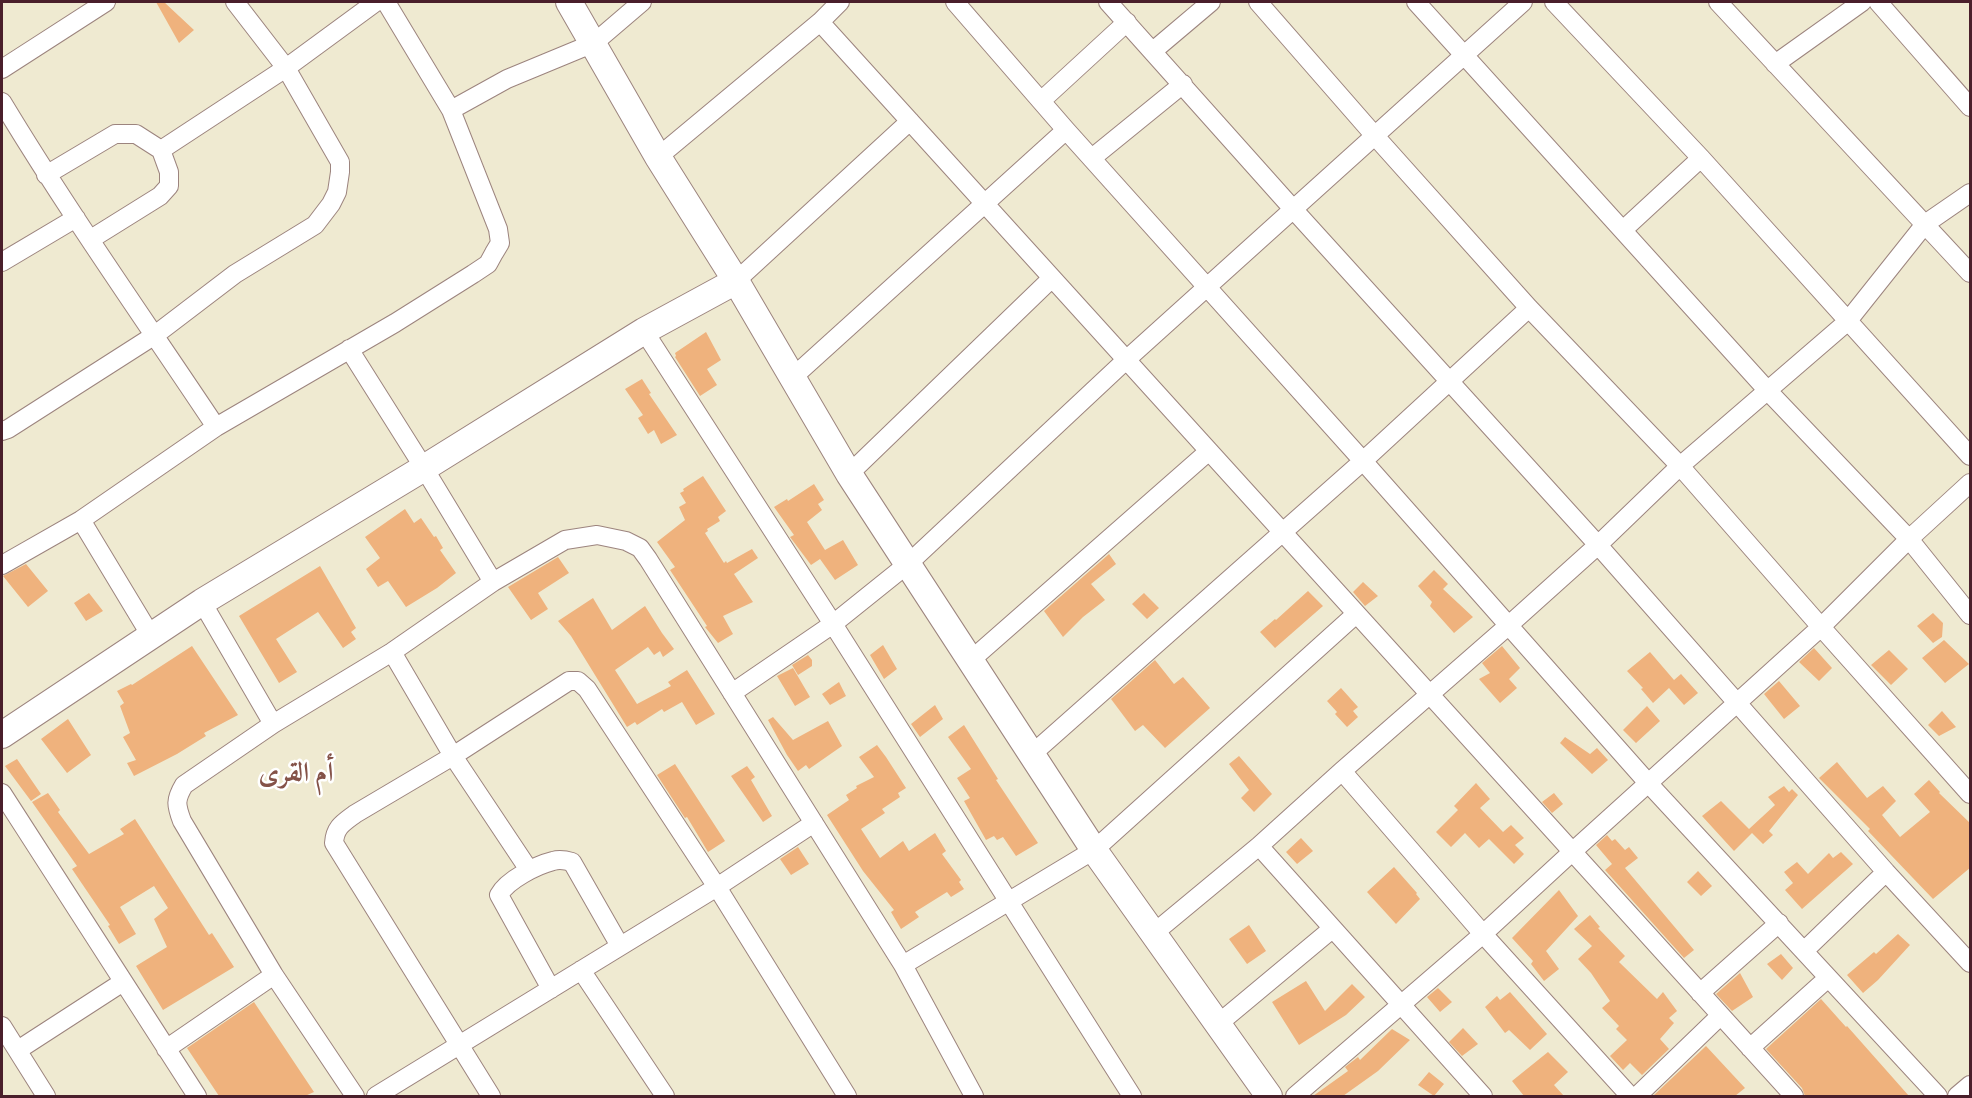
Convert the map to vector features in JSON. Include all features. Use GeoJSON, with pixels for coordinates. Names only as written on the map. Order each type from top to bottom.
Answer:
{"type":"FeatureCollection","features":[{"type":"Feature","properties":{"kind":"street"},"geometry":{"type":"LineString","coordinates":[[2,69],[106,2]]}},
{"type":"Feature","properties":{"kind":"street"},"geometry":{"type":"LineString","coordinates":[[2,431],[155,335],[235,274],[315,225],[331,204],[337,192],[340,162],[286,68],[235,2]]}},
{"type":"Feature","properties":{"kind":"street"},"geometry":{"type":"LineString","coordinates":[[161,150],[286,68],[376,2]]}},
{"type":"Feature","properties":{"kind":"street"},"geometry":{"type":"LineString","coordinates":[[2,565],[81,520],[216,427],[488,264],[500,243],[498,229],[451,110],[386,2]]}},
{"type":"Feature","properties":{"kind":"street"},"geometry":{"type":"LineString","coordinates":[[569,2],[658,157],[736,281],[849,474],[1094,850],[1269,1096]]}},
{"type":"Feature","properties":{"kind":"street"},"geometry":{"type":"LineString","coordinates":[[451,110],[507,79],[594,43],[642,2]]}},
{"type":"Feature","properties":{"kind":"street"},"geometry":{"type":"LineString","coordinates":[[658,157],[820,22],[840,2]]}},
{"type":"Feature","properties":{"kind":"street"},"geometry":{"type":"LineString","coordinates":[[955,2],[1066,130],[1364,461],[1648,784],[1938,1096]]}},
{"type":"Feature","properties":{"kind":"street"},"geometry":{"type":"LineString","coordinates":[[1108,2],[1598,545],[1886,872],[1971,963]]}},
{"type":"Feature","properties":{"kind":"street"},"geometry":{"type":"LineString","coordinates":[[1153,51],[1211,2]]}},
{"type":"Feature","properties":{"kind":"street"},"geometry":{"type":"LineString","coordinates":[[1258,2],[1529,308],[1680,466],[1971,794]]}},
{"type":"Feature","properties":{"kind":"street"},"geometry":{"type":"LineString","coordinates":[[1416,2],[1768,391],[1909,539],[1971,615]]}},
{"type":"Feature","properties":{"kind":"street"},"geometry":{"type":"LineString","coordinates":[[732,693],[833,624],[909,563],[1126,360],[1524,2]]}},
{"type":"Feature","properties":{"kind":"street"},"geometry":{"type":"LineString","coordinates":[[1554,2],[1701,158],[1847,322],[1971,456]]}},
{"type":"Feature","properties":{"kind":"street"},"geometry":{"type":"LineString","coordinates":[[1718,2],[1971,273]]}},
{"type":"Feature","properties":{"kind":"street"},"geometry":{"type":"LineString","coordinates":[[1775,64],[1862,2]]}},
{"type":"Feature","properties":{"kind":"street"},"geometry":{"type":"LineString","coordinates":[[1878,2],[1971,107]]}},
{"type":"Feature","properties":{"kind":"street"},"geometry":{"type":"LineString","coordinates":[[820,22],[1794,1096]]}},
{"type":"Feature","properties":{"kind":"street"},"geometry":{"type":"LineString","coordinates":[[1041,101],[1127,22]]}},
{"type":"Feature","properties":{"kind":"street"},"geometry":{"type":"LineString","coordinates":[[1092,158],[1182,84]]}},
{"type":"Feature","properties":{"kind":"street"},"geometry":{"type":"LineString","coordinates":[[2,102],[46,175],[216,427]]}},
{"type":"Feature","properties":{"kind":"street"},"geometry":{"type":"LineString","coordinates":[[2,735],[202,602],[424,468],[644,331],[736,281],[910,121]]}},
{"type":"Feature","properties":{"kind":"street"},"geometry":{"type":"LineString","coordinates":[[792,378],[1066,130]]}},
{"type":"Feature","properties":{"kind":"street"},"geometry":{"type":"LineString","coordinates":[[46,175],[115,134],[136,134],[161,150],[169,172],[169,186],[160,196],[91,239]]}},
{"type":"Feature","properties":{"kind":"street"},"geometry":{"type":"LineString","coordinates":[[1623,230],[1701,158]]}},
{"type":"Feature","properties":{"kind":"street"},"geometry":{"type":"LineString","coordinates":[[1154,933],[1259,846],[1598,545],[1680,466],[1847,322],[1925,224],[1971,192]]}},
{"type":"Feature","properties":{"kind":"street"},"geometry":{"type":"LineString","coordinates":[[2,262],[76,218]]}},
{"type":"Feature","properties":{"kind":"street"},"geometry":{"type":"LineString","coordinates":[[849,474],[1052,278]]}},
{"type":"Feature","properties":{"kind":"street"},"geometry":{"type":"LineString","coordinates":[[1031,755],[1364,461],[1529,308]]}},
{"type":"Feature","properties":{"kind":"street"},"geometry":{"type":"LineString","coordinates":[[644,331],[1132,1096]]}},
{"type":"Feature","properties":{"kind":"street"},"geometry":{"type":"LineString","coordinates":[[349,349],[493,582]]}},
{"type":"Feature","properties":{"kind":"street"},"geometry":{"type":"LineString","coordinates":[[970,660],[1209,451]]}},
{"type":"Feature","properties":{"kind":"street"},"geometry":{"type":"LineString","coordinates":[[1294,1096],[1483,934],[1821,627],[1909,539],[1971,483]]}},
{"type":"Feature","properties":{"kind":"street"},"geometry":{"type":"LineString","coordinates":[[81,520],[151,636]]}},
{"type":"Feature","properties":{"kind":"street"},"geometry":{"type":"LineString","coordinates":[[355,1096],[274,975],[182,821],[177,809],[177,798],[184,785],[273,724],[392,652],[493,582],[565,540],[597,534],[633,544],[640,548],[648,559],[903,965],[972,1096]]}},
{"type":"Feature","properties":{"kind":"street"},"geometry":{"type":"LineString","coordinates":[[202,602],[273,724]]}},
{"type":"Feature","properties":{"kind":"street"},"geometry":{"type":"LineString","coordinates":[[903,965],[1094,850],[1356,614]]}},
{"type":"Feature","properties":{"kind":"street"},"geometry":{"type":"LineString","coordinates":[[392,652],[453,756],[529,870]]}},
{"type":"Feature","properties":{"kind":"street"},"geometry":{"type":"LineString","coordinates":[[492,1096],[334,843],[335,831],[343,823],[569,681],[578,681],[587,689],[717,887],[847,1096]]}},
{"type":"Feature","properties":{"kind":"street"},"geometry":{"type":"LineString","coordinates":[[1342,771],[1483,934],[1630,1096]]}},
{"type":"Feature","properties":{"kind":"street"},"geometry":{"type":"LineString","coordinates":[[2,793],[197,1096]]}},
{"type":"Feature","properties":{"kind":"street"},"geometry":{"type":"LineString","coordinates":[[376,1096],[717,887],[814,823]]}},
{"type":"Feature","properties":{"kind":"street"},"geometry":{"type":"LineString","coordinates":[[1259,846],[1401,1004],[1476,1094]]}},
{"type":"Feature","properties":{"kind":"street"},"geometry":{"type":"LineString","coordinates":[[551,989],[499,895],[503,888],[529,870],[562,859],[572,862],[620,946]]}},
{"type":"Feature","properties":{"kind":"street"},"geometry":{"type":"LineString","coordinates":[[1804,951],[1886,872]]}},
{"type":"Feature","properties":{"kind":"street"},"geometry":{"type":"LineString","coordinates":[[1700,993],[1779,923]]}},
{"type":"Feature","properties":{"kind":"street"},"geometry":{"type":"LineString","coordinates":[[1218,1024],[1332,929]]}},
{"type":"Feature","properties":{"kind":"street"},"geometry":{"type":"LineString","coordinates":[[581,970],[665,1096]]}},
{"type":"Feature","properties":{"kind":"street"},"geometry":{"type":"LineString","coordinates":[[166,1049],[274,975]]}},
{"type":"Feature","properties":{"kind":"street"},"geometry":{"type":"LineString","coordinates":[[1750,1048],[1828,978]]}},
{"type":"Feature","properties":{"kind":"street"},"geometry":{"type":"LineString","coordinates":[[18,1050],[123,982]]}},
{"type":"Feature","properties":{"kind":"street"},"geometry":{"type":"LineString","coordinates":[[1637,1096],[1720,1016]]}},
{"type":"Feature","properties":{"kind":"street"},"geometry":{"type":"LineString","coordinates":[[2,1026],[46,1096]]}},
{"type":"Feature","properties":{"kind":"street"},"geometry":{"type":"LineString","coordinates":[[1957,1096],[1971,1084]]}},
{"type":"Feature","properties":{"kind":"building"},"geometry":{"type":"Polygon","coordinates":[[[156,2],[164,2],[194,30],[179,43],[156,2]]]}},
{"type":"Feature","properties":{"kind":"building"},"geometry":{"type":"Polygon","coordinates":[[[706,332],[721,360],[707,369],[717,385],[700,396],[675,357],[675,353],[706,332]]]}},
{"type":"Feature","properties":{"kind":"building"},"geometry":{"type":"Polygon","coordinates":[[[642,379],[651,393],[649,394],[677,435],[661,444],[654,430],[648,434],[638,418],[643,415],[625,389],[642,379]]]}},
{"type":"Feature","properties":{"kind":"building"},"geometry":{"type":"Polygon","coordinates":[[[703,476],[726,511],[718,517],[720,521],[707,529],[705,533],[724,563],[752,549],[758,558],[734,574],[753,602],[723,616],[733,634],[718,643],[705,627],[707,626],[670,570],[675,567],[657,542],[685,520],[679,507],[686,503],[680,493],[703,476]]]}},
{"type":"Feature","properties":{"kind":"building"},"geometry":{"type":"Polygon","coordinates":[[[814,484],[824,500],[818,504],[822,510],[807,522],[825,550],[843,540],[858,565],[835,580],[820,559],[811,565],[790,537],[794,535],[774,507],[814,484]]]}},
{"type":"Feature","properties":{"kind":"building"},"geometry":{"type":"Polygon","coordinates":[[[405,509],[414,523],[421,518],[434,537],[436,536],[443,548],[440,550],[456,573],[406,607],[388,581],[378,587],[366,569],[380,558],[365,537],[405,509]]]}},
{"type":"Feature","properties":{"kind":"building"},"geometry":{"type":"Polygon","coordinates":[[[1109,554],[1116,564],[1091,584],[1105,600],[1063,637],[1044,611],[1109,554]]]}},
{"type":"Feature","properties":{"kind":"building"},"geometry":{"type":"Polygon","coordinates":[[[558,557],[569,573],[538,593],[548,609],[531,620],[508,587],[558,557]]]}},
{"type":"Feature","properties":{"kind":"building"},"geometry":{"type":"Polygon","coordinates":[[[26,564],[48,591],[28,607],[3,576],[26,564]]]}},
{"type":"Feature","properties":{"kind":"building"},"geometry":{"type":"Polygon","coordinates":[[[320,566],[356,628],[351,632],[356,639],[343,648],[318,612],[276,639],[297,672],[279,683],[239,616],[320,566]]]}},
{"type":"Feature","properties":{"kind":"building"},"geometry":{"type":"Polygon","coordinates":[[[1434,570],[1448,584],[1443,589],[1473,617],[1454,633],[1430,606],[1432,602],[1418,586],[1434,570]]]}},
{"type":"Feature","properties":{"kind":"building"},"geometry":{"type":"Polygon","coordinates":[[[1363,582],[1378,596],[1365,606],[1353,592],[1363,582]]]}},
{"type":"Feature","properties":{"kind":"building"},"geometry":{"type":"Polygon","coordinates":[[[1308,591],[1323,606],[1275,648],[1260,632],[1308,591]]]}},
{"type":"Feature","properties":{"kind":"building"},"geometry":{"type":"Polygon","coordinates":[[[89,593],[103,611],[86,621],[74,603],[89,593]]]}},
{"type":"Feature","properties":{"kind":"building"},"geometry":{"type":"Polygon","coordinates":[[[1144,593],[1159,608],[1147,619],[1132,604],[1144,593]]]}},
{"type":"Feature","properties":{"kind":"building"},"geometry":{"type":"Polygon","coordinates":[[[593,598],[612,630],[645,606],[674,649],[663,657],[660,651],[654,655],[648,647],[615,670],[637,704],[671,686],[668,682],[687,670],[715,714],[696,725],[682,702],[664,712],[662,709],[637,725],[635,722],[627,727],[571,636],[558,621],[593,598]]]}},
{"type":"Feature","properties":{"kind":"building"},"geometry":{"type":"Polygon","coordinates":[[[1933,613],[1943,623],[1942,637],[1933,643],[1917,626],[1933,613]]]}},
{"type":"Feature","properties":{"kind":"building"},"geometry":{"type":"Polygon","coordinates":[[[1944,640],[1969,664],[1945,683],[1922,658],[1944,640]]]}},
{"type":"Feature","properties":{"kind":"building"},"geometry":{"type":"Polygon","coordinates":[[[883,645],[897,669],[884,679],[870,655],[883,645]]]}},
{"type":"Feature","properties":{"kind":"building"},"geometry":{"type":"Polygon","coordinates":[[[192,646],[238,715],[204,733],[206,736],[177,754],[134,776],[127,763],[136,760],[123,737],[130,733],[120,706],[124,703],[117,691],[132,685],[192,646]]]}},
{"type":"Feature","properties":{"kind":"building"},"geometry":{"type":"Polygon","coordinates":[[[1502,646],[1520,668],[1509,679],[1517,688],[1500,703],[1479,679],[1490,673],[1482,663],[1502,646]]]}},
{"type":"Feature","properties":{"kind":"building"},"geometry":{"type":"Polygon","coordinates":[[[1814,648],[1832,668],[1819,681],[1799,662],[1814,648]]]}},
{"type":"Feature","properties":{"kind":"building"},"geometry":{"type":"Polygon","coordinates":[[[1889,650],[1908,669],[1891,685],[1871,665],[1889,650]]]}},
{"type":"Feature","properties":{"kind":"building"},"geometry":{"type":"Polygon","coordinates":[[[1650,652],[1674,680],[1681,674],[1698,693],[1684,705],[1669,688],[1653,703],[1627,671],[1650,652]]]}},
{"type":"Feature","properties":{"kind":"building"},"geometry":{"type":"Polygon","coordinates":[[[808,655],[812,660],[812,666],[798,675],[792,665],[808,655]]]}},
{"type":"Feature","properties":{"kind":"building"},"geometry":{"type":"Polygon","coordinates":[[[1155,660],[1174,684],[1183,677],[1210,708],[1165,748],[1143,725],[1135,731],[1111,699],[1155,660]]]}},
{"type":"Feature","properties":{"kind":"building"},"geometry":{"type":"Polygon","coordinates":[[[793,668],[810,697],[795,706],[777,676],[793,668]]]}},
{"type":"Feature","properties":{"kind":"building"},"geometry":{"type":"Polygon","coordinates":[[[1779,681],[1800,706],[1784,719],[1764,694],[1779,681]]]}},
{"type":"Feature","properties":{"kind":"building"},"geometry":{"type":"Polygon","coordinates":[[[839,682],[846,696],[830,705],[822,694],[839,682]]]}},
{"type":"Feature","properties":{"kind":"building"},"geometry":{"type":"Polygon","coordinates":[[[1341,688],[1358,707],[1353,711],[1358,717],[1347,727],[1327,701],[1341,688]]]}},
{"type":"Feature","properties":{"kind":"building"},"geometry":{"type":"Polygon","coordinates":[[[935,705],[943,719],[920,737],[911,724],[935,705]]]}},
{"type":"Feature","properties":{"kind":"building"},"geometry":{"type":"Polygon","coordinates":[[[1647,706],[1660,721],[1636,743],[1623,730],[1647,706]]]}},
{"type":"Feature","properties":{"kind":"building"},"geometry":{"type":"Polygon","coordinates":[[[1942,711],[1956,727],[1939,736],[1928,725],[1942,711]]]}},
{"type":"Feature","properties":{"kind":"building"},"geometry":{"type":"Polygon","coordinates":[[[773,717],[793,740],[828,721],[842,746],[809,769],[806,765],[798,771],[768,720],[773,717]]]}},
{"type":"Feature","properties":{"kind":"building"},"geometry":{"type":"Polygon","coordinates":[[[68,719],[91,755],[67,773],[41,739],[68,719]]]}},
{"type":"Feature","properties":{"kind":"building"},"geometry":{"type":"Polygon","coordinates":[[[964,725],[998,779],[996,780],[1038,843],[1016,856],[1003,837],[997,840],[994,836],[986,840],[964,801],[970,798],[957,778],[971,769],[948,737],[964,725]]]}},
{"type":"Feature","properties":{"kind":"building"},"geometry":{"type":"Polygon","coordinates":[[[1565,737],[1590,754],[1597,748],[1608,760],[1592,774],[1560,743],[1565,737]]]}},
{"type":"Feature","properties":{"kind":"building"},"geometry":{"type":"Polygon","coordinates":[[[877,745],[906,788],[898,793],[900,797],[882,809],[885,813],[861,829],[880,858],[903,841],[909,851],[935,833],[946,851],[942,854],[961,880],[959,882],[964,889],[951,897],[947,892],[915,912],[919,917],[901,929],[891,912],[894,910],[863,871],[827,815],[849,800],[846,795],[857,788],[856,786],[874,777],[859,757],[877,745]]]}},
{"type":"Feature","properties":{"kind":"building"},"geometry":{"type":"Polygon","coordinates":[[[1239,756],[1272,794],[1254,812],[1241,798],[1249,790],[1229,764],[1239,756]]]}},
{"type":"Feature","properties":{"kind":"building"},"geometry":{"type":"Polygon","coordinates":[[[17,759],[41,794],[31,801],[5,766],[17,759]]]}},
{"type":"Feature","properties":{"kind":"building"},"geometry":{"type":"Polygon","coordinates":[[[1837,762],[1867,798],[1883,786],[1896,801],[1882,815],[1900,837],[1930,812],[1914,794],[1929,780],[1971,824],[1971,867],[1933,899],[1868,831],[1870,829],[1819,778],[1837,762]]]}},
{"type":"Feature","properties":{"kind":"building"},"geometry":{"type":"Polygon","coordinates":[[[675,764],[725,841],[708,852],[687,817],[685,818],[657,775],[675,764]]]}},
{"type":"Feature","properties":{"kind":"building"},"geometry":{"type":"Polygon","coordinates":[[[747,766],[755,777],[751,780],[772,816],[763,822],[731,776],[747,766]]]}},
{"type":"Feature","properties":{"kind":"building"},"geometry":{"type":"Polygon","coordinates":[[[1476,783],[1490,799],[1480,808],[1503,832],[1511,825],[1524,838],[1515,845],[1524,854],[1514,864],[1489,839],[1479,848],[1465,833],[1451,847],[1436,832],[1458,810],[1454,806],[1476,783]]]}},
{"type":"Feature","properties":{"kind":"building"},"geometry":{"type":"Polygon","coordinates":[[[1784,786],[1789,792],[1792,789],[1798,795],[1769,831],[1773,835],[1763,844],[1752,833],[1734,851],[1702,816],[1721,801],[1749,829],[1775,805],[1768,797],[1784,786]]]}},
{"type":"Feature","properties":{"kind":"building"},"geometry":{"type":"Polygon","coordinates":[[[48,793],[60,810],[58,812],[89,854],[124,834],[120,829],[135,819],[209,935],[212,933],[234,967],[163,1010],[136,966],[167,947],[154,919],[168,908],[154,886],[120,907],[136,934],[119,944],[108,926],[110,925],[72,869],[77,866],[32,802],[48,793]]]}},
{"type":"Feature","properties":{"kind":"building"},"geometry":{"type":"Polygon","coordinates":[[[1554,793],[1563,804],[1552,813],[1542,802],[1554,793]]]}},
{"type":"Feature","properties":{"kind":"building"},"geometry":{"type":"Polygon","coordinates":[[[1607,835],[1612,841],[1615,839],[1625,850],[1629,847],[1638,858],[1625,868],[1694,950],[1684,958],[1605,870],[1612,864],[1596,845],[1607,835]]]}},
{"type":"Feature","properties":{"kind":"building"},"geometry":{"type":"Polygon","coordinates":[[[1301,838],[1313,851],[1297,864],[1286,852],[1301,838]]]}},
{"type":"Feature","properties":{"kind":"building"},"geometry":{"type":"Polygon","coordinates":[[[798,847],[809,864],[791,875],[780,859],[798,847]]]}},
{"type":"Feature","properties":{"kind":"building"},"geometry":{"type":"Polygon","coordinates":[[[1841,852],[1853,864],[1802,909],[1785,890],[1793,883],[1784,872],[1797,862],[1808,874],[1829,853],[1833,858],[1841,852]]]}},
{"type":"Feature","properties":{"kind":"building"},"geometry":{"type":"Polygon","coordinates":[[[1394,867],[1420,899],[1396,924],[1367,892],[1394,867]]]}},
{"type":"Feature","properties":{"kind":"building"},"geometry":{"type":"Polygon","coordinates":[[[1698,871],[1712,886],[1701,896],[1687,882],[1698,871]]]}},
{"type":"Feature","properties":{"kind":"building"},"geometry":{"type":"Polygon","coordinates":[[[1559,890],[1578,916],[1546,951],[1559,969],[1544,981],[1531,964],[1533,961],[1512,938],[1559,890]]]}},
{"type":"Feature","properties":{"kind":"building"},"geometry":{"type":"Polygon","coordinates":[[[1590,915],[1600,927],[1598,928],[1625,956],[1619,962],[1657,999],[1663,992],[1677,1011],[1669,1018],[1674,1023],[1660,1039],[1669,1049],[1642,1075],[1630,1063],[1623,1070],[1610,1056],[1627,1040],[1616,1029],[1619,1026],[1602,1008],[1610,1001],[1591,973],[1578,959],[1592,946],[1574,929],[1590,915]]]}},
{"type":"Feature","properties":{"kind":"building"},"geometry":{"type":"Polygon","coordinates":[[[1249,925],[1266,951],[1247,964],[1229,939],[1249,925]]]}},
{"type":"Feature","properties":{"kind":"building"},"geometry":{"type":"Polygon","coordinates":[[[1898,934],[1910,945],[1863,993],[1847,975],[1874,952],[1876,954],[1898,934]]]}},
{"type":"Feature","properties":{"kind":"building"},"geometry":{"type":"Polygon","coordinates":[[[1781,954],[1793,968],[1782,980],[1767,964],[1781,954]]]}},
{"type":"Feature","properties":{"kind":"building"},"geometry":{"type":"Polygon","coordinates":[[[1740,973],[1753,997],[1732,1011],[1716,994],[1740,973]]]}},
{"type":"Feature","properties":{"kind":"building"},"geometry":{"type":"Polygon","coordinates":[[[1306,981],[1325,1011],[1352,984],[1365,997],[1346,1015],[1299,1045],[1272,1002],[1306,981]]]}},
{"type":"Feature","properties":{"kind":"building"},"geometry":{"type":"Polygon","coordinates":[[[1438,988],[1452,1002],[1440,1012],[1427,997],[1438,988]]]}},
{"type":"Feature","properties":{"kind":"building"},"geometry":{"type":"Polygon","coordinates":[[[1510,992],[1547,1034],[1530,1050],[1509,1030],[1505,1033],[1485,1007],[1497,996],[1500,1000],[1510,992]]]}},
{"type":"Feature","properties":{"kind":"building"},"geometry":{"type":"Polygon","coordinates":[[[1821,999],[1909,1096],[1805,1096],[1802,1088],[1766,1049],[1821,999]]]}},
{"type":"Feature","properties":{"kind":"building"},"geometry":{"type":"Polygon","coordinates":[[[254,1002],[314,1092],[305,1096],[219,1096],[187,1048],[254,1002]]]}},
{"type":"Feature","properties":{"kind":"building"},"geometry":{"type":"Polygon","coordinates":[[[1463,1028],[1478,1044],[1462,1056],[1449,1042],[1463,1028]]]}},
{"type":"Feature","properties":{"kind":"building"},"geometry":{"type":"Polygon","coordinates":[[[1392,1029],[1410,1040],[1378,1071],[1343,1096],[1313,1096],[1348,1071],[1345,1067],[1358,1057],[1360,1060],[1392,1029]]]}},
{"type":"Feature","properties":{"kind":"building"},"geometry":{"type":"Polygon","coordinates":[[[1706,1046],[1745,1088],[1735,1096],[1653,1096],[1706,1046]]]}},
{"type":"Feature","properties":{"kind":"building"},"geometry":{"type":"Polygon","coordinates":[[[1548,1052],[1568,1072],[1554,1085],[1564,1096],[1524,1096],[1512,1081],[1548,1052]]]}},
{"type":"Feature","properties":{"kind":"building"},"geometry":{"type":"Polygon","coordinates":[[[1429,1072],[1444,1084],[1434,1096],[1418,1085],[1429,1072]]]}},
{"type":"Feature","properties":{"kind":"district","name":"أم القرى"},"geometry":{"type":"Point","coordinates":[296,774]}}]}
